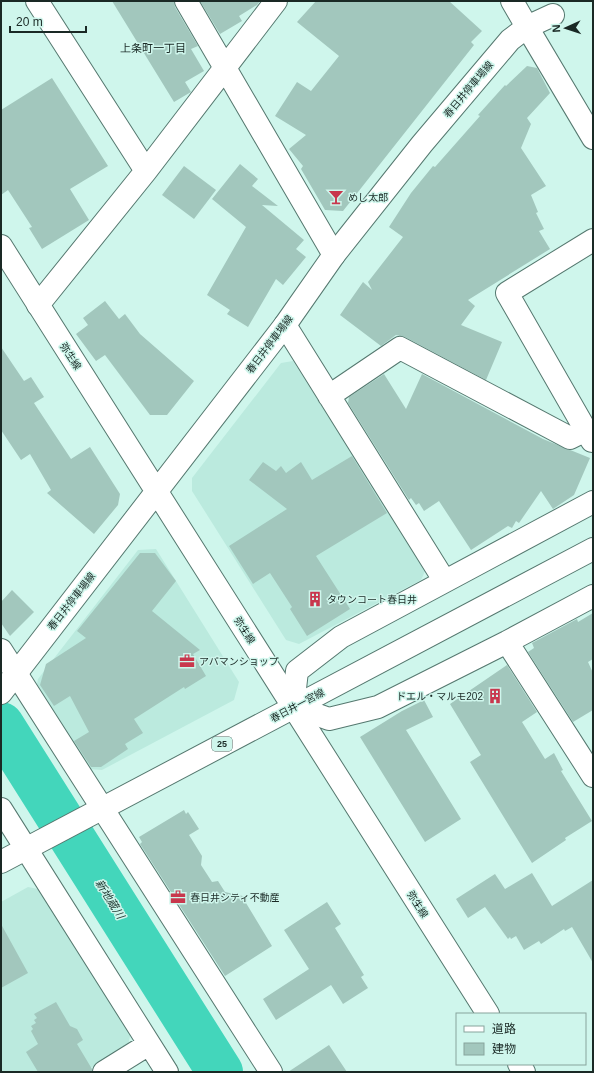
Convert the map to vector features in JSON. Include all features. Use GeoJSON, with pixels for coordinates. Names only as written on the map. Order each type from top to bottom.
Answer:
{"type":"FeatureCollection","features":[{"type":"Feature","properties":{"kind":"street"},"geometry":{"type":"LineString","coordinates":[[37,1],[146,171]]}},
{"type":"Feature","properties":{"kind":"street"},"geometry":{"type":"LineString","coordinates":[[186,1],[334,255]]}},
{"type":"Feature","properties":{"kind":"street"},"geometry":{"type":"LineString","coordinates":[[38,305],[146,171],[276,1]]}},
{"type":"Feature","properties":{"kind":"street"},"geometry":{"type":"LineString","coordinates":[[512,1],[593,138]]}},
{"type":"Feature","properties":{"kind":"street","name":"春日井停車場線"},"geometry":{"type":"LineString","coordinates":[[8,683],[285,325],[334,255],[427,137],[510,40],[527,27],[553,15]]}},
{"type":"Feature","properties":{"kind":"street"},"geometry":{"type":"LineString","coordinates":[[329,396],[400,348],[570,438],[589,436],[507,293],[593,240]]}},
{"type":"Feature","properties":{"kind":"street","name":"弥生線"},"geometry":{"type":"LineString","coordinates":[[1,246],[487,1013]]}},
{"type":"Feature","properties":{"kind":"street"},"geometry":{"type":"LineString","coordinates":[[285,325],[444,580]]}},
{"type":"Feature","properties":{"kind":"street"},"geometry":{"type":"LineString","coordinates":[[593,502],[444,580],[341,637],[298,671],[293,706],[329,719],[378,708],[593,596]]}},
{"type":"Feature","properties":{"kind":"street","name":"春日井一宮線"},"geometry":{"type":"LineString","coordinates":[[1,862],[293,706],[593,549]]}},
{"type":"Feature","properties":{"kind":"street"},"geometry":{"type":"LineString","coordinates":[[507,642],[593,776]]}},
{"type":"Feature","properties":{"kind":"street"},"geometry":{"type":"LineString","coordinates":[[1,650],[8,683],[270,1072]]}},
{"type":"Feature","properties":{"kind":"street"},"geometry":{"type":"LineString","coordinates":[[1,809],[32,845],[167,1072]]}},
{"type":"Feature","properties":{"kind":"street"},"geometry":{"type":"LineString","coordinates":[[104,1072],[149,1044]]}},
{"type":"Feature","properties":{"kind":"shaded area"},"geometry":{"type":"Polygon","coordinates":[[[293,361],[426,569],[421,580],[299,644],[286,640],[192,491],[192,478],[281,363],[293,361]]]}},
{"type":"Feature","properties":{"kind":"shaded area"},"geometry":{"type":"Polygon","coordinates":[[[156,549],[239,682],[234,700],[102,770],[90,769],[37,684],[38,679],[138,550],[156,549]]]}},
{"type":"Feature","properties":{"kind":"shaded area"},"geometry":{"type":"Polygon","coordinates":[[[28,887],[38,889],[131,1032],[128,1045],[84,1072],[1,1072],[1,902],[28,887]]]}},
{"type":"Feature","properties":{"kind":"building"},"geometry":{"type":"Polygon","coordinates":[[[112,1],[174,1],[175,7],[198,46],[191,49],[204,71],[185,82],[191,92],[174,102],[112,1]]]}},
{"type":"Feature","properties":{"kind":"building"},"geometry":{"type":"Polygon","coordinates":[[[200,1],[260,1],[257,5],[239,16],[242,21],[220,34],[200,1]]]}},
{"type":"Feature","properties":{"kind":"building"},"geometry":{"type":"Polygon","coordinates":[[[316,1],[449,1],[482,31],[471,42],[474,45],[343,211],[325,210],[301,169],[303,166],[289,149],[306,135],[275,116],[297,82],[311,91],[339,56],[297,22],[316,1]]]}},
{"type":"Feature","properties":{"kind":"building"},"geometry":{"type":"Polygon","coordinates":[[[527,66],[537,68],[550,93],[527,118],[531,124],[521,148],[546,186],[531,195],[538,212],[536,213],[544,229],[539,231],[550,249],[468,300],[475,306],[461,325],[502,342],[486,380],[405,337],[396,335],[381,346],[340,315],[363,282],[372,290],[368,282],[403,237],[389,227],[411,193],[433,166],[435,167],[480,116],[478,115],[505,85],[506,86],[527,66]]]}},
{"type":"Feature","properties":{"kind":"building"},"geometry":{"type":"Polygon","coordinates":[[[52,78],[108,166],[70,189],[89,220],[42,249],[29,228],[32,227],[8,190],[1,195],[1,110],[52,78]]]}},
{"type":"Feature","properties":{"kind":"building"},"geometry":{"type":"Polygon","coordinates":[[[240,164],[258,179],[252,186],[278,206],[262,205],[304,240],[296,249],[306,257],[283,285],[276,279],[248,327],[227,314],[230,310],[207,295],[246,227],[212,199],[240,164]]]}},
{"type":"Feature","properties":{"kind":"building"},"geometry":{"type":"Polygon","coordinates":[[[184,166],[216,190],[194,219],[162,195],[184,166]]]}},
{"type":"Feature","properties":{"kind":"building"},"geometry":{"type":"Polygon","coordinates":[[[105,301],[119,319],[125,314],[140,334],[194,381],[167,415],[150,415],[105,355],[96,361],[76,334],[88,325],[83,318],[105,301]]]}},
{"type":"Feature","properties":{"kind":"building"},"geometry":{"type":"Polygon","coordinates":[[[1,347],[24,381],[31,377],[44,397],[34,403],[71,459],[90,447],[120,494],[118,505],[94,534],[47,493],[51,490],[30,454],[21,460],[1,430],[1,347]]]}},
{"type":"Feature","properties":{"kind":"building"},"geometry":{"type":"Polygon","coordinates":[[[384,374],[406,409],[422,374],[543,439],[590,458],[574,495],[553,509],[541,491],[519,523],[516,521],[512,528],[508,526],[471,550],[439,501],[424,511],[419,503],[416,505],[411,498],[409,500],[348,403],[349,397],[384,374]]]}},
{"type":"Feature","properties":{"kind":"building"},"geometry":{"type":"Polygon","coordinates":[[[352,456],[387,513],[316,556],[350,609],[307,636],[290,609],[292,607],[270,573],[253,584],[229,546],[287,509],[249,480],[263,462],[276,471],[281,466],[286,473],[301,462],[312,480],[352,456]]]}},
{"type":"Feature","properties":{"kind":"building"},"geometry":{"type":"Polygon","coordinates":[[[140,553],[155,553],[176,581],[152,611],[200,650],[193,654],[206,676],[185,689],[184,687],[134,719],[143,733],[125,744],[128,749],[101,767],[91,767],[74,741],[89,732],[70,696],[54,706],[40,685],[46,664],[86,638],[77,631],[140,553]]]}},
{"type":"Feature","properties":{"kind":"building"},"geometry":{"type":"Polygon","coordinates":[[[12,590],[34,612],[10,636],[1,623],[1,602],[12,590]]]}},
{"type":"Feature","properties":{"kind":"building"},"geometry":{"type":"Polygon","coordinates":[[[593,613],[593,659],[588,662],[593,673],[593,710],[573,722],[528,652],[534,648],[532,643],[577,619],[578,622],[593,613]]]}},
{"type":"Feature","properties":{"kind":"building"},"geometry":{"type":"Polygon","coordinates":[[[507,665],[537,712],[522,722],[545,759],[554,753],[563,770],[561,771],[592,821],[565,838],[566,840],[532,863],[470,762],[481,755],[450,704],[507,665]]]}},
{"type":"Feature","properties":{"kind":"building"},"geometry":{"type":"Polygon","coordinates":[[[424,700],[433,717],[406,730],[461,819],[425,842],[360,737],[402,711],[424,700]]]}},
{"type":"Feature","properties":{"kind":"building"},"geometry":{"type":"Polygon","coordinates":[[[184,810],[186,814],[188,812],[199,829],[189,835],[202,856],[201,865],[212,882],[218,881],[225,892],[247,897],[246,903],[272,946],[225,976],[140,844],[142,842],[139,837],[184,810]]]}},
{"type":"Feature","properties":{"kind":"building"},"geometry":{"type":"Polygon","coordinates":[[[532,873],[552,906],[593,880],[593,963],[572,927],[565,931],[564,929],[541,944],[539,941],[524,950],[516,936],[508,939],[485,907],[468,918],[456,899],[495,874],[505,889],[532,873]]]}},
{"type":"Feature","properties":{"kind":"building"},"geometry":{"type":"Polygon","coordinates":[[[327,902],[341,924],[335,928],[364,975],[361,977],[368,988],[343,1004],[331,985],[276,1020],[263,999],[309,969],[284,930],[327,902]]]}},
{"type":"Feature","properties":{"kind":"building"},"geometry":{"type":"Polygon","coordinates":[[[1,924],[28,973],[1,988],[1,924]]]}},
{"type":"Feature","properties":{"kind":"building"},"geometry":{"type":"Polygon","coordinates":[[[56,1002],[70,1026],[77,1029],[83,1040],[77,1044],[92,1069],[92,1072],[38,1072],[26,1052],[38,1044],[31,1031],[33,1029],[31,1026],[36,1023],[34,1020],[37,1018],[34,1014],[56,1002]]]}},
{"type":"Feature","properties":{"kind":"building"},"geometry":{"type":"Polygon","coordinates":[[[329,1045],[347,1072],[288,1072],[329,1045]]]}},
{"type":"Feature","properties":{"kind":"waterway","name":"新地蔵川"},"geometry":{"type":"LineString","coordinates":[[1,725],[220,1072]]}},
{"type":"Feature","properties":{"kind":"place","name":"めし太郎"},"geometry":{"type":"Point","coordinates":[336,197]}},
{"type":"Feature","properties":{"kind":"place","name":"タウンコート春日井"},"geometry":{"type":"Point","coordinates":[315,599]}},
{"type":"Feature","properties":{"kind":"place","name":"アパマンショップ"},"geometry":{"type":"Point","coordinates":[187,661]}},
{"type":"Feature","properties":{"kind":"place","name":"ドエル・マルモ202"},"geometry":{"type":"Point","coordinates":[495,696]}},
{"type":"Feature","properties":{"kind":"place","name":"春日井シティ不動産"},"geometry":{"type":"Point","coordinates":[178,897]}},
{"type":"Feature","properties":{"kind":"district","name":"上条町一丁目"},"geometry":{"type":"Point","coordinates":[153,48]}}]}
